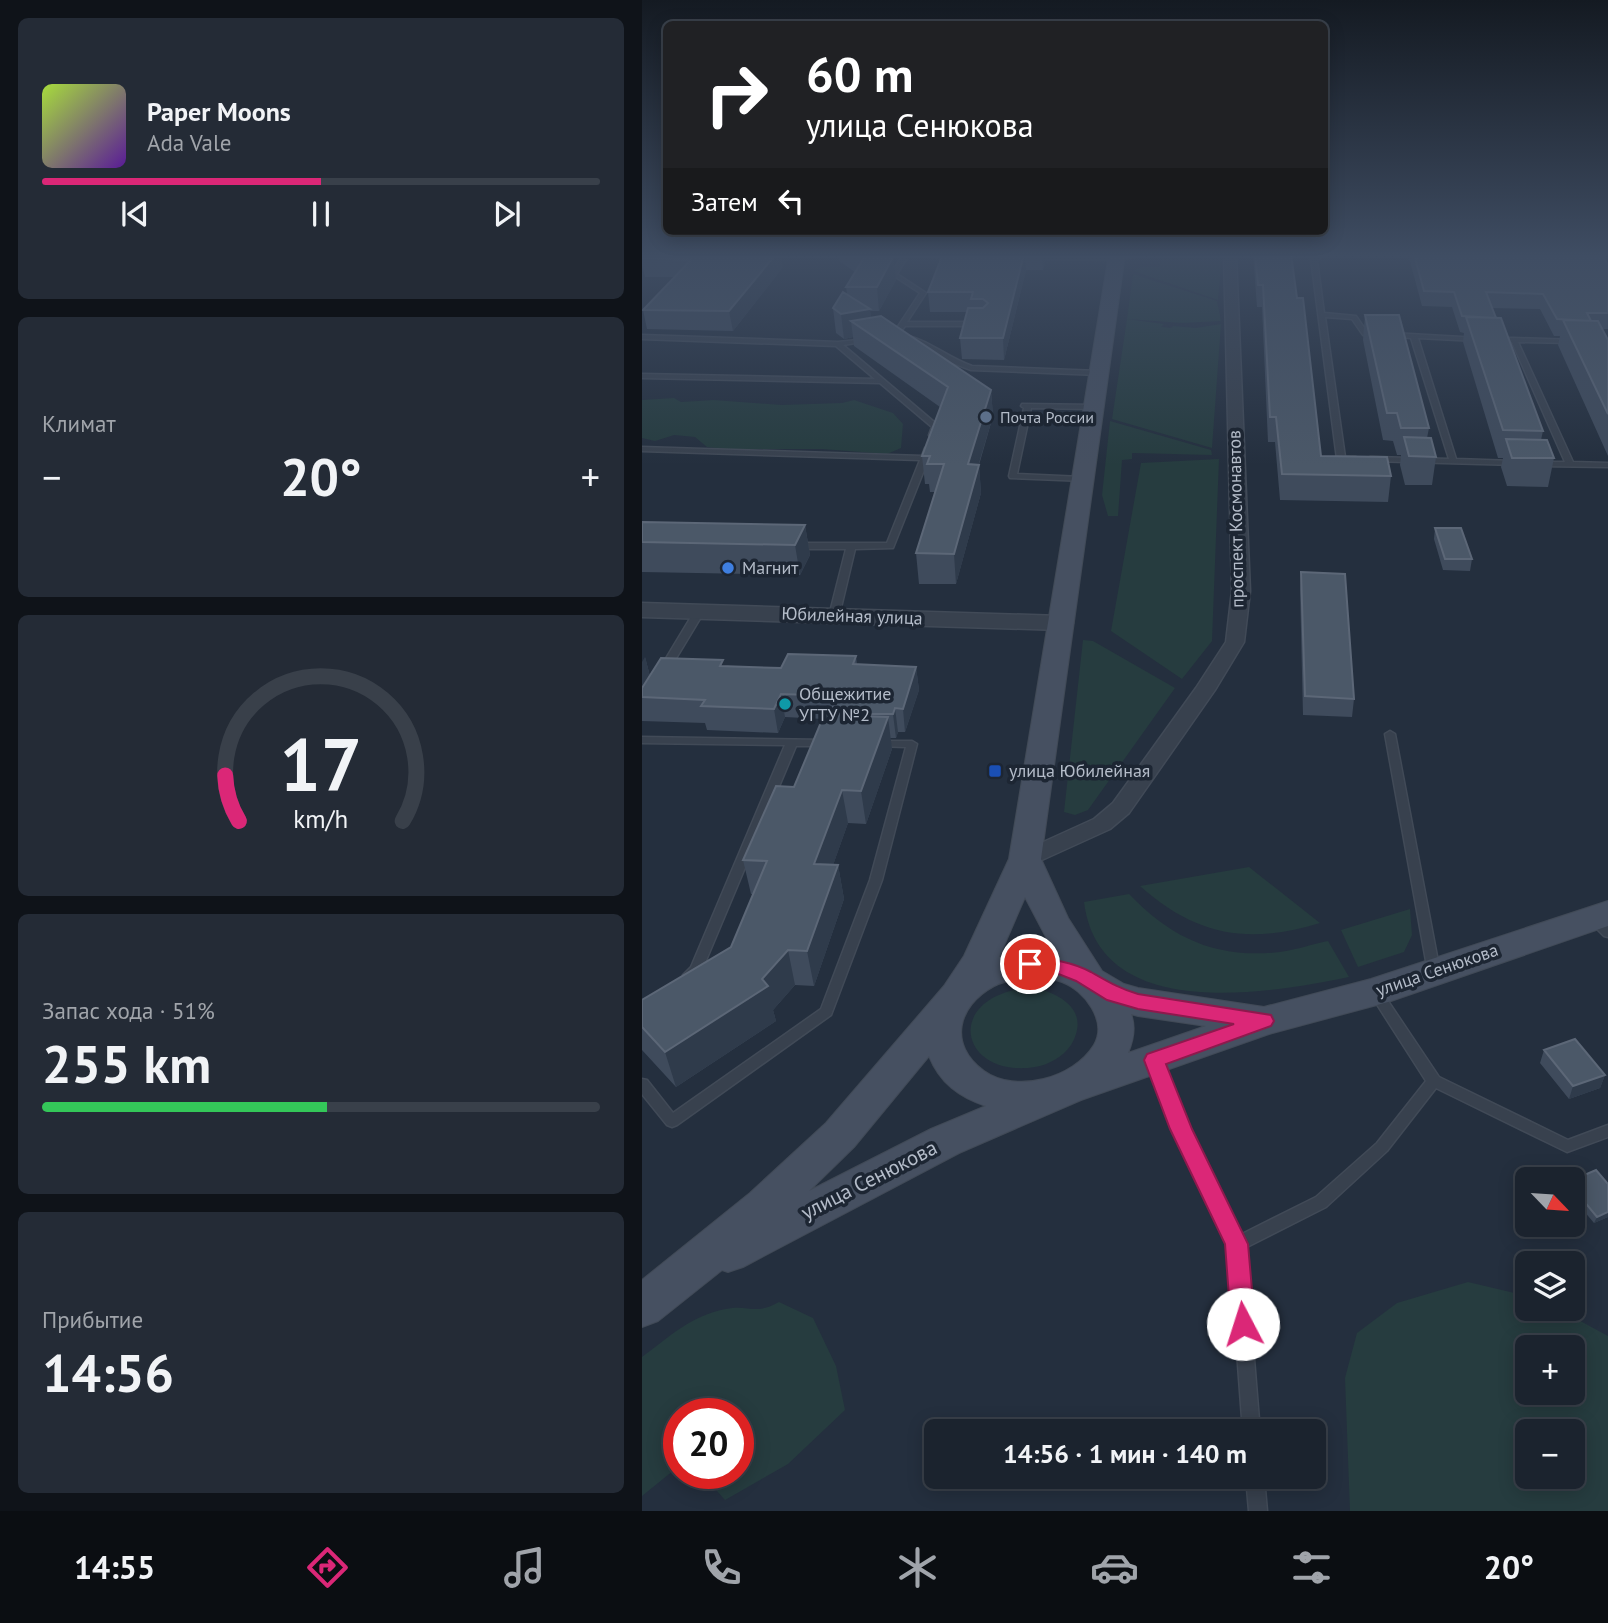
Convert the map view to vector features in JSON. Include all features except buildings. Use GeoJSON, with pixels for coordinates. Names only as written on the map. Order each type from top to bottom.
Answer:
{"type":"FeatureCollection","features":[{"type":"Feature","properties":{"kind":"main road"},"geometry":{"type":"LineString","coordinates":[[957,996],[980,961],[1025,859],[1106,325]]}},
{"type":"Feature","properties":{"kind":"main road"},"geometry":{"type":"LineString","coordinates":[[1025,859],[1052,920],[1090,982]]}},
{"type":"Feature","properties":{"kind":"main road","name":"улица Сенюкова"},"geometry":{"type":"LineString","coordinates":[[659,1294],[945,1141],[1067,1090],[1264,1021],[1375,992],[1603,921]]}},
{"type":"Feature","properties":{"kind":"main road","name":"улица Сенюкова"},"geometry":{"type":"LineString","coordinates":[[659,1294],[764,1206],[840,1135],[957,996],[977,979],[1002,968],[1030,964],[1058,967],[1082,976],[1102,992],[1113,1012],[1115,1034],[1107,1057],[1091,1075],[1067,1090],[1039,1097],[1010,1097],[983,1090],[961,1076],[946,1058],[941,1037],[945,1015],[957,996]]}},
{"type":"Feature","properties":{"kind":"main road","name":"улица Сенюкова"},"geometry":{"type":"LineString","coordinates":[[1090,982],[1113,995],[1138,1002],[1264,1021]]}},
{"type":"Feature","properties":{"kind":"street","name":"проспект Космонавтов"},"geometry":{"type":"LineString","coordinates":[[1025,859],[1102,824],[1121,808],[1205,690],[1235,642],[1241,591],[1232,325]]}},
{"type":"Feature","properties":{"kind":"street","name":"Юбилейная улица"},"geometry":{"type":"LineString","coordinates":[[642,610],[1061,622]]}},
{"type":"Feature","properties":{"kind":"lane"},"geometry":{"type":"LineString","coordinates":[[895,336],[903,325]]}},
{"type":"Feature","properties":{"kind":"lane"},"geometry":{"type":"LineString","coordinates":[[1323,325],[1341,459],[1518,463]]}},
{"type":"Feature","properties":{"kind":"lane"},"geometry":{"type":"LineString","coordinates":[[1359,325],[1365,334],[1580,341]]}},
{"type":"Feature","properties":{"kind":"lane"},"geometry":{"type":"LineString","coordinates":[[1414,336],[1453,461]]}},
{"type":"Feature","properties":{"kind":"lane"},"geometry":{"type":"LineString","coordinates":[[642,337],[838,344],[872,339]]}},
{"type":"Feature","properties":{"kind":"lane"},"geometry":{"type":"LineString","coordinates":[[884,338],[919,338],[962,366],[971,368],[1099,373]]}},
{"type":"Feature","properties":{"kind":"lane"},"geometry":{"type":"LineString","coordinates":[[1514,340],[1570,464]]}},
{"type":"Feature","properties":{"kind":"lane"},"geometry":{"type":"LineString","coordinates":[[782,546],[890,546],[936,427],[878,381],[838,344]]}},
{"type":"Feature","properties":{"kind":"lane"},"geometry":{"type":"LineString","coordinates":[[642,376],[878,381]]}},
{"type":"Feature","properties":{"kind":"lane"},"geometry":{"type":"LineString","coordinates":[[1082,480],[1013,476],[1026,406],[1093,407]]}},
{"type":"Feature","properties":{"kind":"lane"},"geometry":{"type":"LineString","coordinates":[[642,449],[924,458]]}},
{"type":"Feature","properties":{"kind":"lane"},"geometry":{"type":"LineString","coordinates":[[1531,463],[1608,465]]}},
{"type":"Feature","properties":{"kind":"lane"},"geometry":{"type":"LineString","coordinates":[[834,616],[851,547]]}},
{"type":"Feature","properties":{"kind":"lane"},"geometry":{"type":"LineString","coordinates":[[656,685],[699,612]]}},
{"type":"Feature","properties":{"kind":"lane"},"geometry":{"type":"LineString","coordinates":[[1390,734],[1434,972]]}},
{"type":"Feature","properties":{"kind":"lane"},"geometry":{"type":"LineString","coordinates":[[642,740],[845,743]]}},
{"type":"Feature","properties":{"kind":"lane"},"geometry":{"type":"LineString","coordinates":[[674,984],[696,970],[792,742]]}},
{"type":"Feature","properties":{"kind":"lane"},"geometry":{"type":"LineString","coordinates":[[642,1084],[672,1121],[826,1012],[876,880],[912,744],[872,744]]}},
{"type":"Feature","properties":{"kind":"lane"},"geometry":{"type":"LineString","coordinates":[[1375,992],[1434,1081],[1567,1146],[1608,1131]]}},
{"type":"Feature","properties":{"kind":"lane"},"geometry":{"type":"LineString","coordinates":[[1154,1060],[1181,1129],[1237,1244],[1251,1419]]}},
{"type":"Feature","properties":{"kind":"lane"},"geometry":{"type":"LineString","coordinates":[[1237,1244],[1321,1202],[1382,1147],[1434,1081]]}},
{"type":"Feature","properties":{"kind":"lane"},"geometry":{"type":"LineString","coordinates":[[1256,1489],[1258,1511]]}},
{"type":"Feature","properties":{"kind":"green space"},"geometry":{"type":"Polygon","coordinates":[[[1126,325],[1196,328],[1221,325],[1212,448],[1112,419],[1126,325]]]}},
{"type":"Feature","properties":{"kind":"green space"},"geometry":{"type":"Polygon","coordinates":[[[674,398],[681,402],[714,400],[782,405],[842,403],[854,400],[893,413],[903,424],[901,448],[887,454],[822,449],[724,449],[707,447],[695,437],[674,435],[655,441],[642,438],[642,400],[674,398]]]}},
{"type":"Feature","properties":{"kind":"green space"},"geometry":{"type":"Polygon","coordinates":[[[1110,421],[1211,450],[1212,455],[1132,453],[1132,459],[1122,460],[1118,516],[1108,516],[1102,495],[1110,421]]]}},
{"type":"Feature","properties":{"kind":"green space"},"geometry":{"type":"Polygon","coordinates":[[[1219,459],[1212,641],[1182,679],[1111,631],[1141,463],[1219,459]]]}},
{"type":"Feature","properties":{"kind":"green space"},"geometry":{"type":"Polygon","coordinates":[[[1083,640],[1093,641],[1175,688],[1088,810],[1075,815],[1064,812],[1083,640]]]}},
{"type":"Feature","properties":{"kind":"green space"},"geometry":{"type":"Polygon","coordinates":[[[1249,867],[1320,923],[1270,934],[1224,932],[1182,916],[1140,886],[1249,867]]]}},
{"type":"Feature","properties":{"kind":"green space"},"geometry":{"type":"Polygon","coordinates":[[[1129,894],[1145,910],[1179,934],[1216,949],[1280,952],[1328,941],[1349,977],[1314,984],[1233,993],[1191,991],[1153,983],[1120,967],[1096,941],[1084,902],[1129,894]]]}},
{"type":"Feature","properties":{"kind":"green space"},"geometry":{"type":"Polygon","coordinates":[[[1410,909],[1412,935],[1404,952],[1358,967],[1341,930],[1410,909]]]}},
{"type":"Feature","properties":{"kind":"green space"},"geometry":{"type":"Polygon","coordinates":[[[1032,987],[1054,994],[1070,1006],[1078,1023],[1071,1045],[1055,1060],[1035,1067],[1010,1067],[990,1061],[977,1049],[971,1035],[973,1019],[983,1005],[1003,994],[1032,987]]]}},
{"type":"Feature","properties":{"kind":"green space"},"geometry":{"type":"Polygon","coordinates":[[[1468,1282],[1515,1293],[1515,1321],[1580,1321],[1608,1336],[1608,1511],[1350,1511],[1345,1378],[1357,1333],[1397,1303],[1468,1282]]]}},
{"type":"Feature","properties":{"kind":"green space"},"geometry":{"type":"Polygon","coordinates":[[[779,1302],[813,1318],[836,1366],[845,1410],[788,1464],[754,1483],[754,1398],[663,1398],[663,1479],[642,1496],[642,1357],[702,1316],[734,1308],[757,1309],[779,1302]]]}},
{"type":"Feature","properties":{"kind":"green space"},"geometry":{"type":"Polygon","coordinates":[[[715,1489],[744,1489],[725,1500],[715,1489]]]}},
{"type":"Feature","properties":{"kind":"place","name":"Почта России"},"geometry":{"type":"Point","coordinates":[986,417]}},
{"type":"Feature","properties":{"kind":"place","name":"Магнит"},"geometry":{"type":"Point","coordinates":[728,568]}},
{"type":"Feature","properties":{"kind":"place","name":"Общежитие УГТУ №2"},"geometry":{"type":"Point","coordinates":[785,704]}},
{"type":"Feature","properties":{"kind":"place","name":"улица Юбилейная"},"geometry":{"type":"Point","coordinates":[995,771]}},
{"type":"Feature","properties":{"kind":"route"},"geometry":{"type":"LineString","coordinates":[[1030,964],[1058,967],[1082,976],[1113,995],[1138,1002],[1264,1021],[1154,1060],[1181,1129],[1237,1244],[1243,1324]]}}]}
